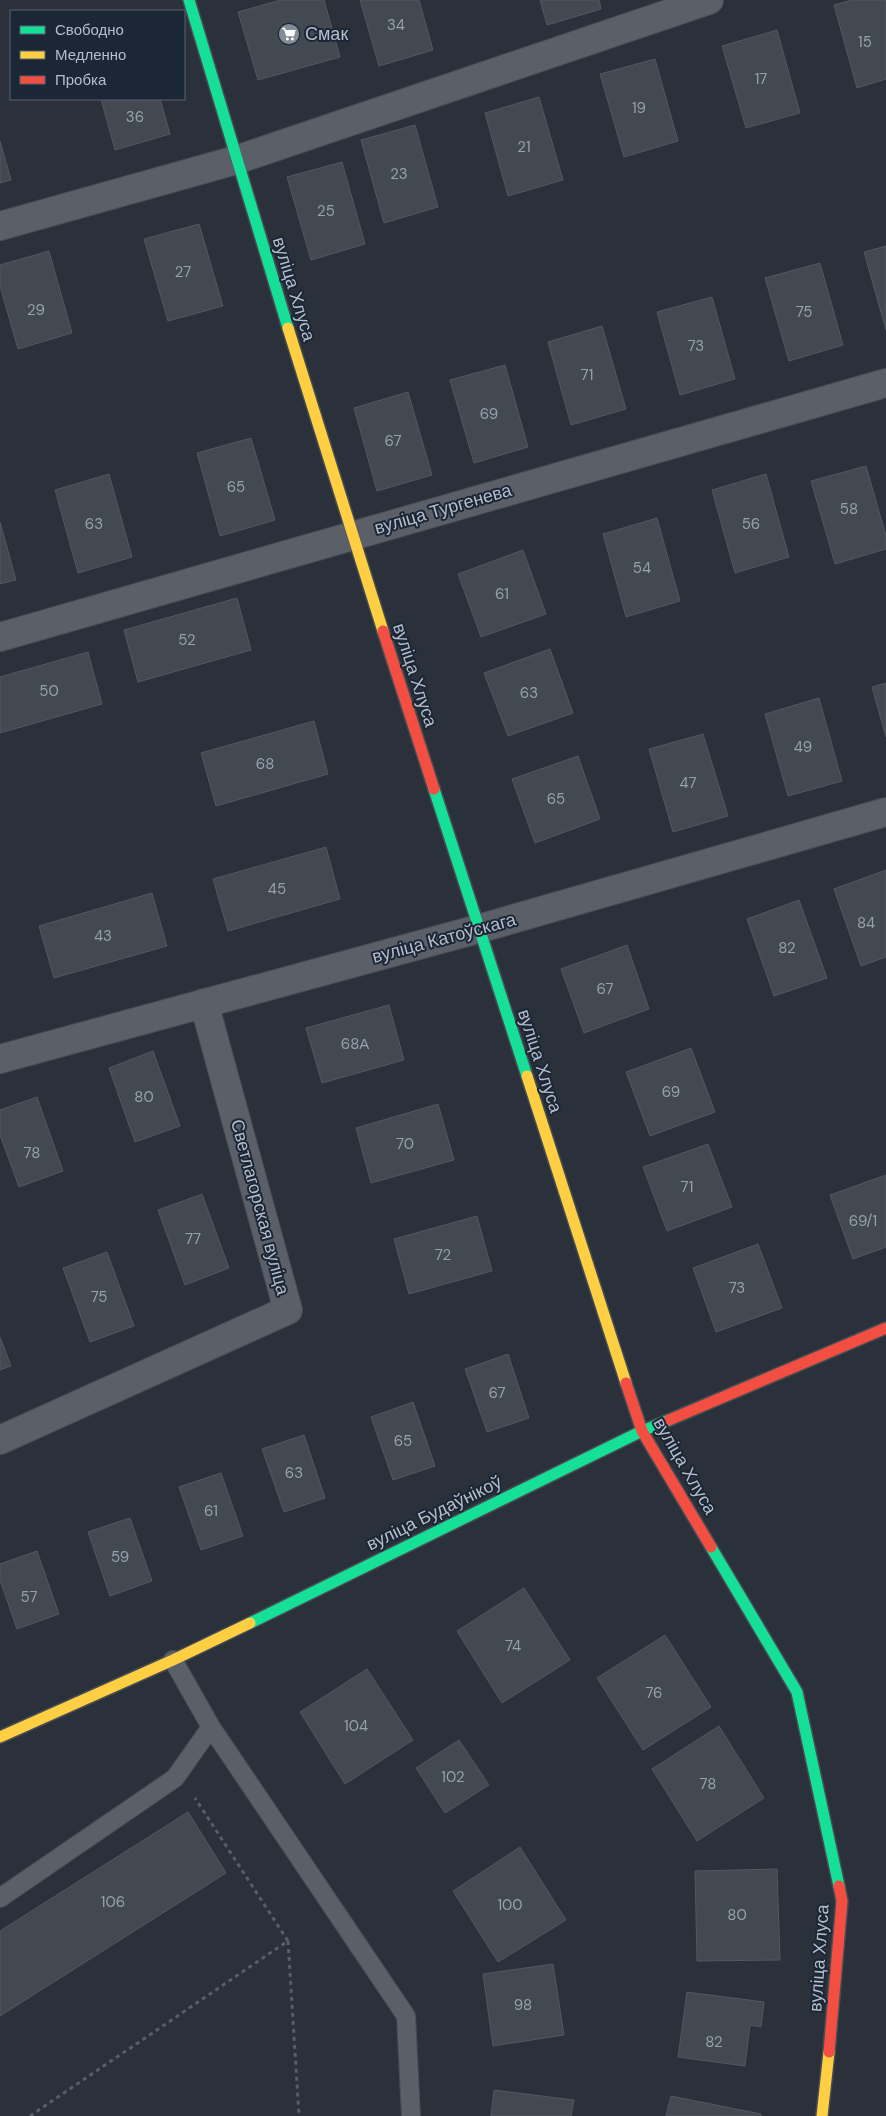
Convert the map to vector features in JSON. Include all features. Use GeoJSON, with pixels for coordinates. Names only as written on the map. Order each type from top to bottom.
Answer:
{"type":"FeatureCollection","features":[{"type":"Feature","properties":{"kind":"street","name":"вуліца Хлуса"},"geometry":{"type":"LineString","coordinates":[[189,0],[236,160],[352,535],[642,1431],[798,1692],[842,1901],[827,2080],[822,2116]]}},
{"type":"Feature","properties":{"kind":"street"},"geometry":{"type":"LineString","coordinates":[[0,226],[236,160],[710,0]]}},
{"type":"Feature","properties":{"kind":"street","name":"вуліца Тургенева"},"geometry":{"type":"LineString","coordinates":[[0,637],[886,384]]}},
{"type":"Feature","properties":{"kind":"street","name":"вуліца Катоўскага"},"geometry":{"type":"LineString","coordinates":[[0,1059],[478,929],[886,812]]}},
{"type":"Feature","properties":{"kind":"street","name":"Светлагорская вуліца"},"geometry":{"type":"LineString","coordinates":[[0,1440],[288,1310],[204,1003]]}},
{"type":"Feature","properties":{"kind":"street","name":"вуліца Будаўнікоў"},"geometry":{"type":"LineString","coordinates":[[0,1737],[174,1660],[642,1431],[886,1328]]}},
{"type":"Feature","properties":{"kind":"lane"},"geometry":{"type":"LineString","coordinates":[[174,1660],[211,1727],[406,2016],[411,2116]]}},
{"type":"Feature","properties":{"kind":"lane"},"geometry":{"type":"LineString","coordinates":[[0,1898],[175,1778],[211,1727]]}},
{"type":"Feature","properties":{"kind":"path"},"geometry":{"type":"LineString","coordinates":[[190,1790],[288,1941],[299,2116]]}},
{"type":"Feature","properties":{"kind":"path"},"geometry":{"type":"LineString","coordinates":[[30,2116],[288,1941]]}},
{"type":"Feature","properties":{"kind":"building","name":"Смак"},"geometry":{"type":"Polygon","coordinates":[[[281,0],[324,0],[340,57],[258,80],[238,12],[281,0]]]}},
{"type":"Feature","properties":{"kind":"building"},"geometry":{"type":"Polygon","coordinates":[[[360,0],[419,0],[433,50],[379,66],[360,0]]]}},
{"type":"Feature","properties":{"kind":"building"},"geometry":{"type":"Polygon","coordinates":[[[540,0],[599,0],[601,9],[547,25],[540,0]]]}},
{"type":"Feature","properties":{"kind":"building"},"geometry":{"type":"Polygon","coordinates":[[[852,0],[886,0],[886,79],[857,88],[834,5],[852,0]]]}},
{"type":"Feature","properties":{"kind":"building"},"geometry":{"type":"Polygon","coordinates":[[[777,30],[800,113],[746,128],[722,46],[777,30]]]}},
{"type":"Feature","properties":{"kind":"building"},"geometry":{"type":"Polygon","coordinates":[[[655,59],[678,141],[624,157],[600,74],[655,59]]]}},
{"type":"Feature","properties":{"kind":"building"},"geometry":{"type":"Polygon","coordinates":[[[539,97],[563,180],[508,196],[485,113],[539,97]]]}},
{"type":"Feature","properties":{"kind":"building"},"geometry":{"type":"Polygon","coordinates":[[[101,100],[160,100],[170,134],[115,150],[101,100]]]}},
{"type":"Feature","properties":{"kind":"building"},"geometry":{"type":"Polygon","coordinates":[[[415,125],[438,207],[384,223],[361,140],[415,125]]]}},
{"type":"Feature","properties":{"kind":"building"},"geometry":{"type":"Polygon","coordinates":[[[0,141],[11,180],[0,183],[0,141]]]}},
{"type":"Feature","properties":{"kind":"building"},"geometry":{"type":"Polygon","coordinates":[[[342,162],[365,244],[311,260],[287,177],[342,162]]]}},
{"type":"Feature","properties":{"kind":"building"},"geometry":{"type":"Polygon","coordinates":[[[199,224],[223,306],[168,321],[144,239],[199,224]]]}},
{"type":"Feature","properties":{"kind":"building"},"geometry":{"type":"Polygon","coordinates":[[[886,246],[886,330],[864,252],[886,246]]]}},
{"type":"Feature","properties":{"kind":"building"},"geometry":{"type":"Polygon","coordinates":[[[49,251],[72,333],[18,349],[0,286],[0,265],[49,251]]]}},
{"type":"Feature","properties":{"kind":"building"},"geometry":{"type":"Polygon","coordinates":[[[820,263],[843,345],[789,361],[765,278],[820,263]]]}},
{"type":"Feature","properties":{"kind":"building"},"geometry":{"type":"Polygon","coordinates":[[[712,297],[735,379],[680,395],[657,312],[712,297]]]}},
{"type":"Feature","properties":{"kind":"building"},"geometry":{"type":"Polygon","coordinates":[[[602,326],[626,409],[571,425],[548,342],[602,326]]]}},
{"type":"Feature","properties":{"kind":"building"},"geometry":{"type":"Polygon","coordinates":[[[505,365],[528,447],[474,463],[450,380],[505,365]]]}},
{"type":"Feature","properties":{"kind":"building"},"geometry":{"type":"Polygon","coordinates":[[[408,392],[432,475],[377,491],[354,408],[408,392]]]}},
{"type":"Feature","properties":{"kind":"building"},"geometry":{"type":"Polygon","coordinates":[[[251,438],[275,520],[220,536],[197,453],[251,438]]]}},
{"type":"Feature","properties":{"kind":"building"},"geometry":{"type":"Polygon","coordinates":[[[866,466],[886,536],[886,549],[835,564],[811,481],[866,466]]]}},
{"type":"Feature","properties":{"kind":"building"},"geometry":{"type":"Polygon","coordinates":[[[109,474],[132,557],[78,573],[55,490],[109,474]]]}},
{"type":"Feature","properties":{"kind":"building"},"geometry":{"type":"Polygon","coordinates":[[[766,474],[789,557],[735,573],[712,490],[766,474]]]}},
{"type":"Feature","properties":{"kind":"building"},"geometry":{"type":"Polygon","coordinates":[[[657,518],[680,601],[626,617],[603,534],[657,518]]]}},
{"type":"Feature","properties":{"kind":"building"},"geometry":{"type":"Polygon","coordinates":[[[0,522],[16,580],[0,584],[0,522]]]}},
{"type":"Feature","properties":{"kind":"building"},"geometry":{"type":"Polygon","coordinates":[[[523,550],[546,614],[481,637],[458,574],[523,550]]]}},
{"type":"Feature","properties":{"kind":"building"},"geometry":{"type":"Polygon","coordinates":[[[237,598],[251,650],[138,682],[124,630],[237,598]]]}},
{"type":"Feature","properties":{"kind":"building"},"geometry":{"type":"Polygon","coordinates":[[[550,649],[573,713],[508,736],[484,673],[550,649]]]}},
{"type":"Feature","properties":{"kind":"building"},"geometry":{"type":"Polygon","coordinates":[[[88,652],[102,704],[0,733],[0,677],[88,652]]]}},
{"type":"Feature","properties":{"kind":"building"},"geometry":{"type":"Polygon","coordinates":[[[886,683],[886,737],[872,687],[886,683]]]}},
{"type":"Feature","properties":{"kind":"building"},"geometry":{"type":"Polygon","coordinates":[[[819,698],[842,781],[788,796],[765,714],[819,698]]]}},
{"type":"Feature","properties":{"kind":"building"},"geometry":{"type":"Polygon","coordinates":[[[314,721],[328,774],[216,806],[201,753],[314,721]]]}},
{"type":"Feature","properties":{"kind":"building"},"geometry":{"type":"Polygon","coordinates":[[[703,734],[728,816],[673,832],[649,749],[703,734]]]}},
{"type":"Feature","properties":{"kind":"building"},"geometry":{"type":"Polygon","coordinates":[[[578,756],[600,819],[535,843],[512,779],[578,756]]]}},
{"type":"Feature","properties":{"kind":"building"},"geometry":{"type":"Polygon","coordinates":[[[326,847],[340,899],[228,931],[213,879],[326,847]]]}},
{"type":"Feature","properties":{"kind":"building"},"geometry":{"type":"Polygon","coordinates":[[[886,870],[886,957],[861,966],[834,889],[886,870]]]}},
{"type":"Feature","properties":{"kind":"building"},"geometry":{"type":"Polygon","coordinates":[[[152,893],[167,946],[54,978],[39,926],[152,893]]]}},
{"type":"Feature","properties":{"kind":"building"},"geometry":{"type":"Polygon","coordinates":[[[799,900],[827,978],[774,996],[747,919],[799,900]]]}},
{"type":"Feature","properties":{"kind":"building"},"geometry":{"type":"Polygon","coordinates":[[[627,945],[649,1009],[584,1033],[561,969],[627,945]]]}},
{"type":"Feature","properties":{"kind":"building"},"geometry":{"type":"Polygon","coordinates":[[[389,1005],[404,1060],[322,1083],[306,1028],[389,1005]]]}},
{"type":"Feature","properties":{"kind":"building"},"geometry":{"type":"Polygon","coordinates":[[[691,1048],[715,1112],[650,1136],[626,1072],[691,1048]]]}},
{"type":"Feature","properties":{"kind":"building"},"geometry":{"type":"Polygon","coordinates":[[[153,1051],[180,1126],[135,1142],[109,1068],[153,1051]]]}},
{"type":"Feature","properties":{"kind":"building"},"geometry":{"type":"Polygon","coordinates":[[[37,1097],[63,1171],[19,1187],[0,1135],[0,1110],[37,1097]]]}},
{"type":"Feature","properties":{"kind":"building"},"geometry":{"type":"Polygon","coordinates":[[[438,1104],[454,1160],[371,1183],[356,1128],[438,1104]]]}},
{"type":"Feature","properties":{"kind":"building"},"geometry":{"type":"Polygon","coordinates":[[[708,1144],[732,1207],[667,1231],[643,1167],[708,1144]]]}},
{"type":"Feature","properties":{"kind":"building"},"geometry":{"type":"Polygon","coordinates":[[[886,1175],[886,1247],[853,1259],[830,1195],[886,1175]]]}},
{"type":"Feature","properties":{"kind":"building"},"geometry":{"type":"Polygon","coordinates":[[[202,1194],[229,1268],[185,1285],[158,1210],[202,1194]]]}},
{"type":"Feature","properties":{"kind":"building"},"geometry":{"type":"Polygon","coordinates":[[[477,1216],[492,1271],[409,1294],[394,1239],[477,1216]]]}},
{"type":"Feature","properties":{"kind":"building"},"geometry":{"type":"Polygon","coordinates":[[[758,1244],[782,1308],[716,1332],[693,1268],[758,1244]]]}},
{"type":"Feature","properties":{"kind":"building"},"geometry":{"type":"Polygon","coordinates":[[[107,1252],[134,1326],[90,1342],[63,1268],[107,1252]]]}},
{"type":"Feature","properties":{"kind":"building"},"geometry":{"type":"Polygon","coordinates":[[[0,1337],[11,1366],[0,1370],[0,1337]]]}},
{"type":"Feature","properties":{"kind":"building"},"geometry":{"type":"Polygon","coordinates":[[[508,1354],[529,1418],[487,1432],[465,1369],[508,1354]]]}},
{"type":"Feature","properties":{"kind":"building"},"geometry":{"type":"Polygon","coordinates":[[[413,1402],[435,1466],[393,1480],[371,1417],[413,1402]]]}},
{"type":"Feature","properties":{"kind":"building"},"geometry":{"type":"Polygon","coordinates":[[[304,1435],[325,1498],[284,1512],[262,1449],[304,1435]]]}},
{"type":"Feature","properties":{"kind":"building"},"geometry":{"type":"Polygon","coordinates":[[[221,1473],[243,1536],[201,1550],[179,1487],[221,1473]]]}},
{"type":"Feature","properties":{"kind":"building"},"geometry":{"type":"Polygon","coordinates":[[[130,1518],[152,1581],[110,1596],[88,1532],[130,1518]]]}},
{"type":"Feature","properties":{"kind":"building"},"geometry":{"type":"Polygon","coordinates":[[[37,1551],[59,1614],[17,1629],[0,1580],[0,1564],[37,1551]]]}},
{"type":"Feature","properties":{"kind":"building"},"geometry":{"type":"Polygon","coordinates":[[[524,1588],[570,1660],[502,1703],[457,1631],[524,1588]]]}},
{"type":"Feature","properties":{"kind":"building"},"geometry":{"type":"Polygon","coordinates":[[[665,1635],[711,1707],[643,1750],[597,1678],[665,1635]]]}},
{"type":"Feature","properties":{"kind":"building"},"geometry":{"type":"Polygon","coordinates":[[[367,1669],[413,1740],[345,1784],[300,1712],[367,1669]]]}},
{"type":"Feature","properties":{"kind":"building"},"geometry":{"type":"Polygon","coordinates":[[[719,1726],[764,1798],[697,1841],[652,1769],[719,1726]]]}},
{"type":"Feature","properties":{"kind":"building"},"geometry":{"type":"Polygon","coordinates":[[[459,1740],[489,1785],[445,1813],[416,1768],[459,1740]]]}},
{"type":"Feature","properties":{"kind":"building"},"geometry":{"type":"Polygon","coordinates":[[[188,1812],[226,1873],[0,2016],[0,1931],[188,1812]]]}},
{"type":"Feature","properties":{"kind":"building"},"geometry":{"type":"Polygon","coordinates":[[[520,1847],[566,1920],[498,1962],[453,1891],[520,1847]]]}},
{"type":"Feature","properties":{"kind":"building"},"geometry":{"type":"Polygon","coordinates":[[[777,1869],[780,1960],[697,1961],[695,1871],[777,1869]]]}},
{"type":"Feature","properties":{"kind":"building"},"geometry":{"type":"Polygon","coordinates":[[[553,1964],[564,2035],[493,2046],[483,1974],[553,1964]]]}},
{"type":"Feature","properties":{"kind":"building"},"geometry":{"type":"Polygon","coordinates":[[[687,1992],[764,2002],[761,2027],[750,2025],[745,2066],[678,2057],[687,1992]]]}},
{"type":"Feature","properties":{"kind":"building"},"geometry":{"type":"Polygon","coordinates":[[[494,2090],[574,2100],[571,2116],[491,2116],[494,2090]]]}},
{"type":"Feature","properties":{"kind":"building"},"geometry":{"type":"Polygon","coordinates":[[[671,2096],[761,2114],[761,2116],[666,2116],[671,2096]]]}},
{"type":"Feature","properties":{"kind":"traffic: fast"},"geometry":{"type":"LineString","coordinates":[[189,0],[288,328]]}},
{"type":"Feature","properties":{"kind":"traffic: fast"},"geometry":{"type":"LineString","coordinates":[[434,789],[527,1076]]}},
{"type":"Feature","properties":{"kind":"traffic: fast"},"geometry":{"type":"LineString","coordinates":[[250,1623],[642,1431],[669,1420]]}},
{"type":"Feature","properties":{"kind":"traffic: fast"},"geometry":{"type":"LineString","coordinates":[[711,1547],[797,1692],[839,1886]]}},
{"type":"Feature","properties":{"kind":"traffic: slow"},"geometry":{"type":"LineString","coordinates":[[288,328],[383,631]]}},
{"type":"Feature","properties":{"kind":"traffic: slow"},"geometry":{"type":"LineString","coordinates":[[527,1076],[626,1383]]}},
{"type":"Feature","properties":{"kind":"traffic: slow"},"geometry":{"type":"LineString","coordinates":[[0,1737],[173,1660],[250,1623]]}},
{"type":"Feature","properties":{"kind":"traffic: slow"},"geometry":{"type":"LineString","coordinates":[[822,2116],[829,2052]]}},
{"type":"Feature","properties":{"kind":"traffic: jam"},"geometry":{"type":"LineString","coordinates":[[383,631],[434,789]]}},
{"type":"Feature","properties":{"kind":"traffic: jam"},"geometry":{"type":"LineString","coordinates":[[669,1420],[886,1328]]}},
{"type":"Feature","properties":{"kind":"traffic: jam"},"geometry":{"type":"LineString","coordinates":[[626,1383],[642,1431],[711,1547]]}},
{"type":"Feature","properties":{"kind":"traffic: jam"},"geometry":{"type":"LineString","coordinates":[[829,2052],[842,1901],[839,1886]]}},
{"type":"Feature","properties":{"kind":"place","name":"Смак"},"geometry":{"type":"Point","coordinates":[289,34]}}]}
